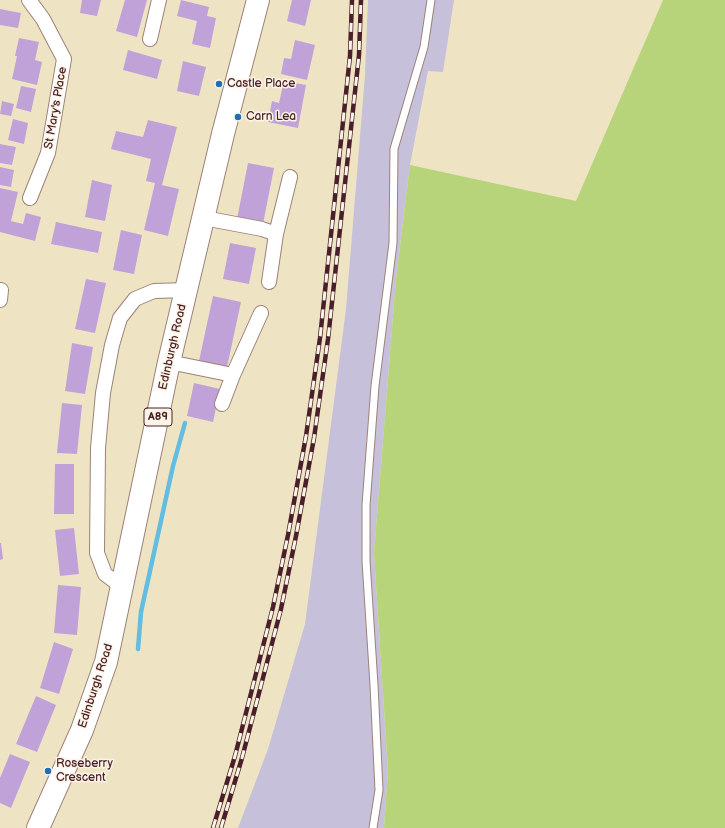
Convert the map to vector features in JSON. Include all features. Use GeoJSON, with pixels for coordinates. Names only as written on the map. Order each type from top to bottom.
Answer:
{"type":"FeatureCollection","features":[{"type":"Feature","properties":{"kind":"main road","name":"Edinburgh Road"},"geometry":{"type":"LineString","coordinates":[[38,828],[82,730],[106,662],[169,362],[223,134],[258,0]]}},
{"type":"Feature","properties":{"kind":"street","name":"St Mary's Place"},"geometry":{"type":"LineString","coordinates":[[28,0],[43,19],[64,59],[48,153],[30,198]]}},
{"type":"Feature","properties":{"kind":"street"},"geometry":{"type":"LineString","coordinates":[[150,39],[159,0]]}},
{"type":"Feature","properties":{"kind":"street"},"geometry":{"type":"LineString","coordinates":[[269,282],[276,234],[290,177]]}},
{"type":"Feature","properties":{"kind":"street"},"geometry":{"type":"LineString","coordinates":[[204,218],[276,234]]}},
{"type":"Feature","properties":{"kind":"street"},"geometry":{"type":"LineString","coordinates":[[122,587],[105,574],[97,553],[98,448],[104,394],[112,345],[120,318],[135,299],[154,291],[187,290]]}},
{"type":"Feature","properties":{"kind":"street"},"geometry":{"type":"LineString","coordinates":[[222,404],[261,313]]}},
{"type":"Feature","properties":{"kind":"street"},"geometry":{"type":"LineString","coordinates":[[169,362],[233,376]]}},
{"type":"Feature","properties":{"kind":"lane"},"geometry":{"type":"LineString","coordinates":[[374,828],[379,790],[366,561],[366,505],[376,386],[393,243],[394,150],[424,47],[430,0]]}},
{"type":"Feature","properties":{"kind":"shaded area"},"geometry":{"type":"Polygon","coordinates":[[[368,0],[454,0],[443,72],[428,71],[410,165],[396,279],[374,553],[388,771],[384,828],[238,828],[268,749],[305,624],[346,309],[365,75],[368,0]]]}},
{"type":"Feature","properties":{"kind":"green space"},"geometry":{"type":"Polygon","coordinates":[[[663,0],[725,0],[725,828],[384,828],[388,771],[374,553],[396,279],[410,165],[576,201],[663,0]]]}},
{"type":"Feature","properties":{"kind":"building"},"geometry":{"type":"Polygon","coordinates":[[[82,0],[101,0],[97,16],[80,13],[82,0]]]}},
{"type":"Feature","properties":{"kind":"building"},"geometry":{"type":"Polygon","coordinates":[[[125,0],[147,0],[137,37],[116,31],[125,0]]]}},
{"type":"Feature","properties":{"kind":"building"},"geometry":{"type":"Polygon","coordinates":[[[181,0],[209,7],[207,16],[216,18],[210,48],[192,44],[197,21],[177,16],[181,0]]]}},
{"type":"Feature","properties":{"kind":"building"},"geometry":{"type":"Polygon","coordinates":[[[292,0],[311,0],[305,26],[287,21],[292,0]]]}},
{"type":"Feature","properties":{"kind":"building"},"geometry":{"type":"Polygon","coordinates":[[[0,9],[21,13],[18,28],[0,25],[0,9]]]}},
{"type":"Feature","properties":{"kind":"building"},"geometry":{"type":"Polygon","coordinates":[[[19,38],[39,42],[35,60],[42,62],[37,85],[12,79],[19,38]]]}},
{"type":"Feature","properties":{"kind":"building"},"geometry":{"type":"Polygon","coordinates":[[[295,40],[315,45],[307,80],[281,74],[284,58],[291,59],[295,40]]]}},
{"type":"Feature","properties":{"kind":"building"},"geometry":{"type":"Polygon","coordinates":[[[128,50],[162,60],[157,79],[123,70],[128,50]]]}},
{"type":"Feature","properties":{"kind":"building"},"geometry":{"type":"Polygon","coordinates":[[[183,61],[206,67],[199,96],[177,91],[183,61]]]}},
{"type":"Feature","properties":{"kind":"building"},"geometry":{"type":"Polygon","coordinates":[[[284,81],[306,85],[298,128],[268,122],[272,101],[279,103],[284,81]]]}},
{"type":"Feature","properties":{"kind":"building"},"geometry":{"type":"Polygon","coordinates":[[[21,86],[36,89],[31,112],[16,108],[21,86]]]}},
{"type":"Feature","properties":{"kind":"building"},"geometry":{"type":"Polygon","coordinates":[[[2,101],[14,104],[11,116],[0,114],[2,101]]]}},
{"type":"Feature","properties":{"kind":"building"},"geometry":{"type":"Polygon","coordinates":[[[13,119],[28,123],[24,144],[8,140],[13,119]]]}},
{"type":"Feature","properties":{"kind":"building"},"geometry":{"type":"Polygon","coordinates":[[[148,120],[177,127],[162,185],[179,189],[168,236],[144,230],[155,183],[146,181],[151,159],[111,149],[116,131],[143,137],[148,120]]]}},
{"type":"Feature","properties":{"kind":"building"},"geometry":{"type":"Polygon","coordinates":[[[0,144],[16,147],[12,165],[0,163],[0,144]]]}},
{"type":"Feature","properties":{"kind":"building"},"geometry":{"type":"Polygon","coordinates":[[[248,163],[274,168],[262,229],[236,224],[248,163]]]}},
{"type":"Feature","properties":{"kind":"building"},"geometry":{"type":"Polygon","coordinates":[[[0,167],[14,170],[11,187],[0,185],[0,167]]]}},
{"type":"Feature","properties":{"kind":"building"},"geometry":{"type":"Polygon","coordinates":[[[92,180],[112,185],[105,221],[85,217],[92,180]]]}},
{"type":"Feature","properties":{"kind":"building"},"geometry":{"type":"Polygon","coordinates":[[[0,188],[18,192],[11,221],[23,224],[26,213],[41,217],[35,241],[0,232],[0,188]]]}},
{"type":"Feature","properties":{"kind":"building"},"geometry":{"type":"Polygon","coordinates":[[[56,222],[102,232],[98,253],[51,244],[56,222]]]}},
{"type":"Feature","properties":{"kind":"building"},"geometry":{"type":"Polygon","coordinates":[[[121,230],[142,235],[134,274],[113,270],[121,230]]]}},
{"type":"Feature","properties":{"kind":"building"},"geometry":{"type":"Polygon","coordinates":[[[230,243],[256,248],[249,284],[223,279],[230,243]]]}},
{"type":"Feature","properties":{"kind":"building"},"geometry":{"type":"Polygon","coordinates":[[[86,279],[106,283],[95,333],[75,329],[86,279]]]}},
{"type":"Feature","properties":{"kind":"building"},"geometry":{"type":"Polygon","coordinates":[[[213,296],[241,302],[227,367],[199,361],[213,296]]]}},
{"type":"Feature","properties":{"kind":"building"},"geometry":{"type":"Polygon","coordinates":[[[72,343],[93,347],[85,394],[65,391],[72,343]]]}},
{"type":"Feature","properties":{"kind":"building"},"geometry":{"type":"Polygon","coordinates":[[[194,383],[220,389],[213,422],[187,416],[194,383]]]}},
{"type":"Feature","properties":{"kind":"building"},"geometry":{"type":"Polygon","coordinates":[[[62,403],[82,405],[77,454],[57,453],[62,403]]]}},
{"type":"Feature","properties":{"kind":"building"},"geometry":{"type":"Polygon","coordinates":[[[55,464],[74,464],[74,514],[54,514],[55,464]]]}},
{"type":"Feature","properties":{"kind":"building"},"geometry":{"type":"Polygon","coordinates":[[[74,528],[79,574],[60,576],[55,530],[74,528]]]}},
{"type":"Feature","properties":{"kind":"building"},"geometry":{"type":"Polygon","coordinates":[[[0,543],[3,559],[0,560],[0,543]]]}},
{"type":"Feature","properties":{"kind":"building"},"geometry":{"type":"Polygon","coordinates":[[[58,585],[81,587],[77,635],[54,633],[58,585]]]}},
{"type":"Feature","properties":{"kind":"building"},"geometry":{"type":"Polygon","coordinates":[[[54,642],[73,649],[59,694],[40,688],[54,642]]]}},
{"type":"Feature","properties":{"kind":"building"},"geometry":{"type":"Polygon","coordinates":[[[36,696],[56,705],[37,752],[16,744],[36,696]]]}},
{"type":"Feature","properties":{"kind":"building"},"geometry":{"type":"Polygon","coordinates":[[[10,754],[30,762],[11,808],[0,803],[0,778],[10,754]]]}},
{"type":"Feature","properties":{"kind":"waterway"},"geometry":{"type":"LineString","coordinates":[[138,649],[141,612],[173,466],[185,423]]}},
{"type":"Feature","properties":{"kind":"railway"},"geometry":{"type":"LineString","coordinates":[[213,828],[235,756],[273,607],[306,436],[320,338],[350,56],[352,0]]}},
{"type":"Feature","properties":{"kind":"railway"},"geometry":{"type":"LineString","coordinates":[[221,828],[242,758],[281,609],[314,438],[328,339],[359,55],[361,0]]}},
{"type":"Feature","properties":{"kind":"place","name":"Castle Place"},"geometry":{"type":"Point","coordinates":[219,84]}},
{"type":"Feature","properties":{"kind":"place","name":"Carn Lea"},"geometry":{"type":"Point","coordinates":[238,117]}},
{"type":"Feature","properties":{"kind":"place","name":"Roseberry Crescent"},"geometry":{"type":"Point","coordinates":[48,771]}}]}
